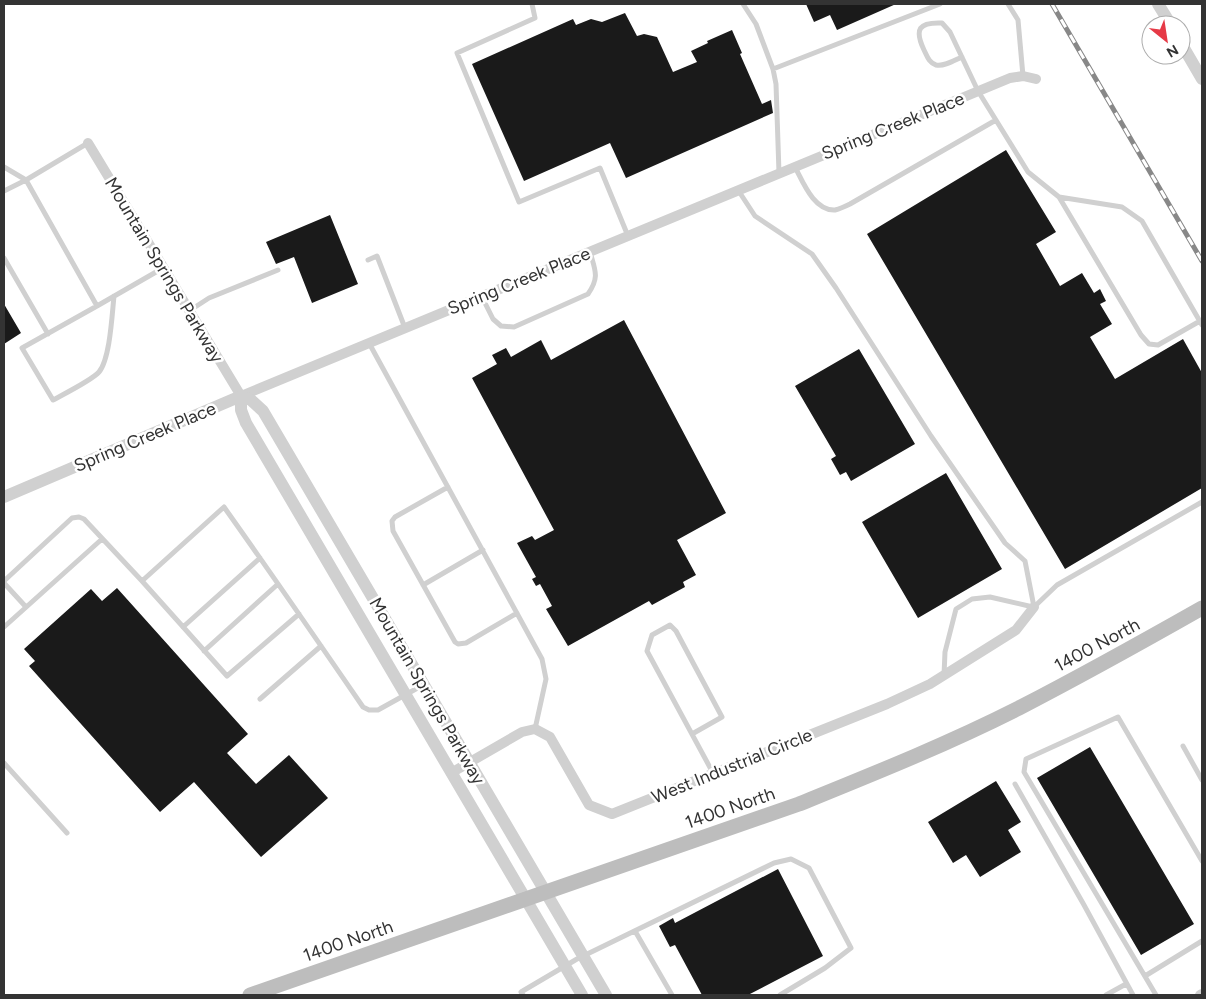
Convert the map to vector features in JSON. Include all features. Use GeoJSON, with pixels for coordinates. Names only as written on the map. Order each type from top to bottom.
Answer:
{"type":"FeatureCollection","features":[{"type":"Feature","properties":{"kind":"main road","name":"1400 North"},"geometry":{"type":"LineString","coordinates":[[250,995],[799,804],[934,748],[1017,709],[1115,658],[1202,608]]}},
{"type":"Feature","properties":{"kind":"street"},"geometry":{"type":"LineString","coordinates":[[1158,4],[1164,15]]}},
{"type":"Feature","properties":{"kind":"street"},"geometry":{"type":"LineString","coordinates":[[1191,60],[1202,79]]}},
{"type":"Feature","properties":{"kind":"street","name":"Spring Creek Place"},"geometry":{"type":"LineString","coordinates":[[4,497],[241,396],[1010,78],[1022,76],[1036,79]]}},
{"type":"Feature","properties":{"kind":"street","name":"Mountain Springs Parkway"},"geometry":{"type":"LineString","coordinates":[[88,143],[241,396],[241,410],[246,423],[582,995]]}},
{"type":"Feature","properties":{"kind":"street","name":"Mountain Springs Parkway"},"geometry":{"type":"LineString","coordinates":[[241,396],[251,400],[263,411],[606,995]]}},
{"type":"Feature","properties":{"kind":"street","name":"West Industrial Circle"},"geometry":{"type":"LineString","coordinates":[[535,729],[550,737],[589,805],[612,814],[887,704],[930,684],[1016,630],[1034,607]]}},
{"type":"Feature","properties":{"kind":"street"},"geometry":{"type":"LineString","coordinates":[[451,773],[522,732],[535,729]]}},
{"type":"Feature","properties":{"kind":"lane"},"geometry":{"type":"LineString","coordinates":[[532,4],[535,18],[457,53],[519,202],[600,168],[628,236]]}},
{"type":"Feature","properties":{"kind":"lane"},"geometry":{"type":"LineString","coordinates":[[742,4],[756,24],[773,69],[776,84],[780,173]]}},
{"type":"Feature","properties":{"kind":"lane"},"geometry":{"type":"LineString","coordinates":[[773,69],[940,4]]}},
{"type":"Feature","properties":{"kind":"lane"},"geometry":{"type":"LineString","coordinates":[[1008,4],[1018,20],[1022,76]]}},
{"type":"Feature","properties":{"kind":"lane"},"geometry":{"type":"LineString","coordinates":[[962,57],[942,65],[935,65],[929,60],[918,38],[919,30],[931,23],[942,23],[950,32],[962,57],[978,91],[1028,172],[1059,197],[1141,335],[1149,344],[1158,345],[1201,323],[1142,221],[1122,207],[1059,197]]}},
{"type":"Feature","properties":{"kind":"lane"},"geometry":{"type":"LineString","coordinates":[[795,167],[808,191],[818,204],[834,210],[850,204],[996,120]]}},
{"type":"Feature","properties":{"kind":"lane"},"geometry":{"type":"LineString","coordinates":[[4,191],[88,143]]}},
{"type":"Feature","properties":{"kind":"lane"},"geometry":{"type":"LineString","coordinates":[[4,167],[26,180],[97,306]]}},
{"type":"Feature","properties":{"kind":"lane"},"geometry":{"type":"LineString","coordinates":[[738,190],[754,216],[812,254],[1004,543],[1025,561],[1034,607]]}},
{"type":"Feature","properties":{"kind":"lane"},"geometry":{"type":"LineString","coordinates":[[482,296],[493,318],[501,326],[514,327],[588,294],[594,285],[596,274],[590,252]]}},
{"type":"Feature","properties":{"kind":"lane"},"geometry":{"type":"LineString","coordinates":[[368,260],[377,256],[405,328]]}},
{"type":"Feature","properties":{"kind":"lane"},"geometry":{"type":"LineString","coordinates":[[4,258],[48,334]]}},
{"type":"Feature","properties":{"kind":"lane"},"geometry":{"type":"LineString","coordinates":[[114,296],[107,355],[103,366],[98,373],[53,400],[22,348],[163,268]]}},
{"type":"Feature","properties":{"kind":"lane"},"geometry":{"type":"LineString","coordinates":[[189,311],[209,298],[278,270]]}},
{"type":"Feature","properties":{"kind":"lane"},"geometry":{"type":"LineString","coordinates":[[369,343],[542,659],[546,679],[535,729]]}},
{"type":"Feature","properties":{"kind":"lane"},"geometry":{"type":"LineString","coordinates":[[448,487],[395,517],[391,526],[393,531],[455,642],[458,644],[466,642],[517,613]]}},
{"type":"Feature","properties":{"kind":"lane"},"geometry":{"type":"LineString","coordinates":[[1034,607],[1057,585],[1202,502]]}},
{"type":"Feature","properties":{"kind":"lane"},"geometry":{"type":"LineString","coordinates":[[142,581],[224,506],[363,707],[369,710],[378,710],[423,684]]}},
{"type":"Feature","properties":{"kind":"lane"},"geometry":{"type":"LineString","coordinates":[[26,607],[4,582],[72,518],[79,517],[84,519],[102,538],[227,676],[299,614]]}},
{"type":"Feature","properties":{"kind":"lane"},"geometry":{"type":"LineString","coordinates":[[4,627],[102,538]]}},
{"type":"Feature","properties":{"kind":"lane"},"geometry":{"type":"LineString","coordinates":[[423,584],[483,550]]}},
{"type":"Feature","properties":{"kind":"lane"},"geometry":{"type":"LineString","coordinates":[[183,627],[260,558]]}},
{"type":"Feature","properties":{"kind":"lane"},"geometry":{"type":"LineString","coordinates":[[204,651],[278,584]]}},
{"type":"Feature","properties":{"kind":"lane"},"geometry":{"type":"LineString","coordinates":[[944,675],[945,652],[956,609],[972,599],[990,597],[1034,607]]}},
{"type":"Feature","properties":{"kind":"lane"},"geometry":{"type":"LineString","coordinates":[[692,734],[722,717],[676,631],[670,625],[652,635],[647,651],[692,734],[714,773]]}},
{"type":"Feature","properties":{"kind":"lane"},"geometry":{"type":"LineString","coordinates":[[260,699],[321,646]]}},
{"type":"Feature","properties":{"kind":"lane"},"geometry":{"type":"LineString","coordinates":[[1156,995],[1024,772],[1026,759],[1118,717],[1202,861]]}},
{"type":"Feature","properties":{"kind":"lane"},"geometry":{"type":"LineString","coordinates":[[1183,746],[1202,780]]}},
{"type":"Feature","properties":{"kind":"lane"},"geometry":{"type":"LineString","coordinates":[[4,763],[67,833]]}},
{"type":"Feature","properties":{"kind":"lane"},"geometry":{"type":"LineString","coordinates":[[1014,784],[1084,905],[1132,995]]}},
{"type":"Feature","properties":{"kind":"lane"},"geometry":{"type":"LineString","coordinates":[[523,995],[521,992],[583,956],[774,863],[791,859],[810,868],[851,948],[824,968],[780,995]]}},
{"type":"Feature","properties":{"kind":"lane"},"geometry":{"type":"LineString","coordinates":[[635,931],[672,995]]}},
{"type":"Feature","properties":{"kind":"lane"},"geometry":{"type":"LineString","coordinates":[[1145,976],[1202,941]]}},
{"type":"Feature","properties":{"kind":"lane"},"geometry":{"type":"LineString","coordinates":[[1106,995],[1126,984]]}},
{"type":"Feature","properties":{"kind":"building"},"geometry":{"type":"Polygon","coordinates":[[[806,4],[896,4],[837,30],[830,15],[814,22],[806,4]]]}},
{"type":"Feature","properties":{"kind":"building"},"geometry":{"type":"Polygon","coordinates":[[[625,13],[637,36],[644,34],[657,37],[673,72],[697,62],[691,51],[708,43],[707,41],[732,30],[742,53],[740,54],[762,104],[771,100],[773,113],[626,178],[610,143],[524,181],[472,64],[573,19],[576,25],[591,19],[602,22],[625,13]]]}},
{"type":"Feature","properties":{"kind":"building"},"geometry":{"type":"Polygon","coordinates":[[[1006,150],[1056,232],[1036,244],[1060,286],[1082,273],[1094,293],[1100,289],[1106,301],[1100,304],[1112,324],[1090,337],[1115,379],[1183,339],[1202,373],[1202,488],[1065,569],[867,234],[1006,150]]]}},
{"type":"Feature","properties":{"kind":"building"},"geometry":{"type":"Polygon","coordinates":[[[330,215],[358,284],[312,303],[294,257],[276,264],[266,242],[330,215]]]}},
{"type":"Feature","properties":{"kind":"building"},"geometry":{"type":"Polygon","coordinates":[[[4,304],[21,333],[4,344],[4,304]]]}},
{"type":"Feature","properties":{"kind":"building"},"geometry":{"type":"Polygon","coordinates":[[[624,320],[726,513],[677,540],[696,575],[683,582],[685,587],[652,605],[649,601],[568,646],[546,609],[552,606],[540,584],[536,586],[532,579],[536,577],[517,543],[532,536],[535,540],[554,530],[472,378],[497,364],[492,355],[506,348],[511,357],[541,340],[551,360],[624,320]]]}},
{"type":"Feature","properties":{"kind":"building"},"geometry":{"type":"Polygon","coordinates":[[[859,349],[915,444],[851,481],[846,472],[840,475],[831,459],[836,456],[795,386],[859,349]]]}},
{"type":"Feature","properties":{"kind":"building"},"geometry":{"type":"Polygon","coordinates":[[[946,473],[1002,569],[918,618],[862,522],[946,473]]]}},
{"type":"Feature","properties":{"kind":"building"},"geometry":{"type":"Polygon","coordinates":[[[117,588],[248,734],[227,753],[256,784],[289,755],[328,798],[261,857],[194,782],[160,812],[29,666],[35,661],[24,649],[91,589],[102,601],[117,588]]]}},
{"type":"Feature","properties":{"kind":"building"},"geometry":{"type":"Polygon","coordinates":[[[1090,747],[1194,924],[1141,955],[1037,778],[1090,747]]]}},
{"type":"Feature","properties":{"kind":"building"},"geometry":{"type":"Polygon","coordinates":[[[996,781],[1021,822],[1008,830],[1021,852],[980,877],[966,855],[953,863],[928,822],[996,781]]]}},
{"type":"Feature","properties":{"kind":"building"},"geometry":{"type":"Polygon","coordinates":[[[778,869],[823,956],[748,995],[702,995],[675,945],[670,947],[659,926],[673,918],[675,923],[778,869]]]}},
{"type":"Feature","properties":{"kind":"railway"},"geometry":{"type":"LineString","coordinates":[[1052,4],[1202,261]]}}]}
